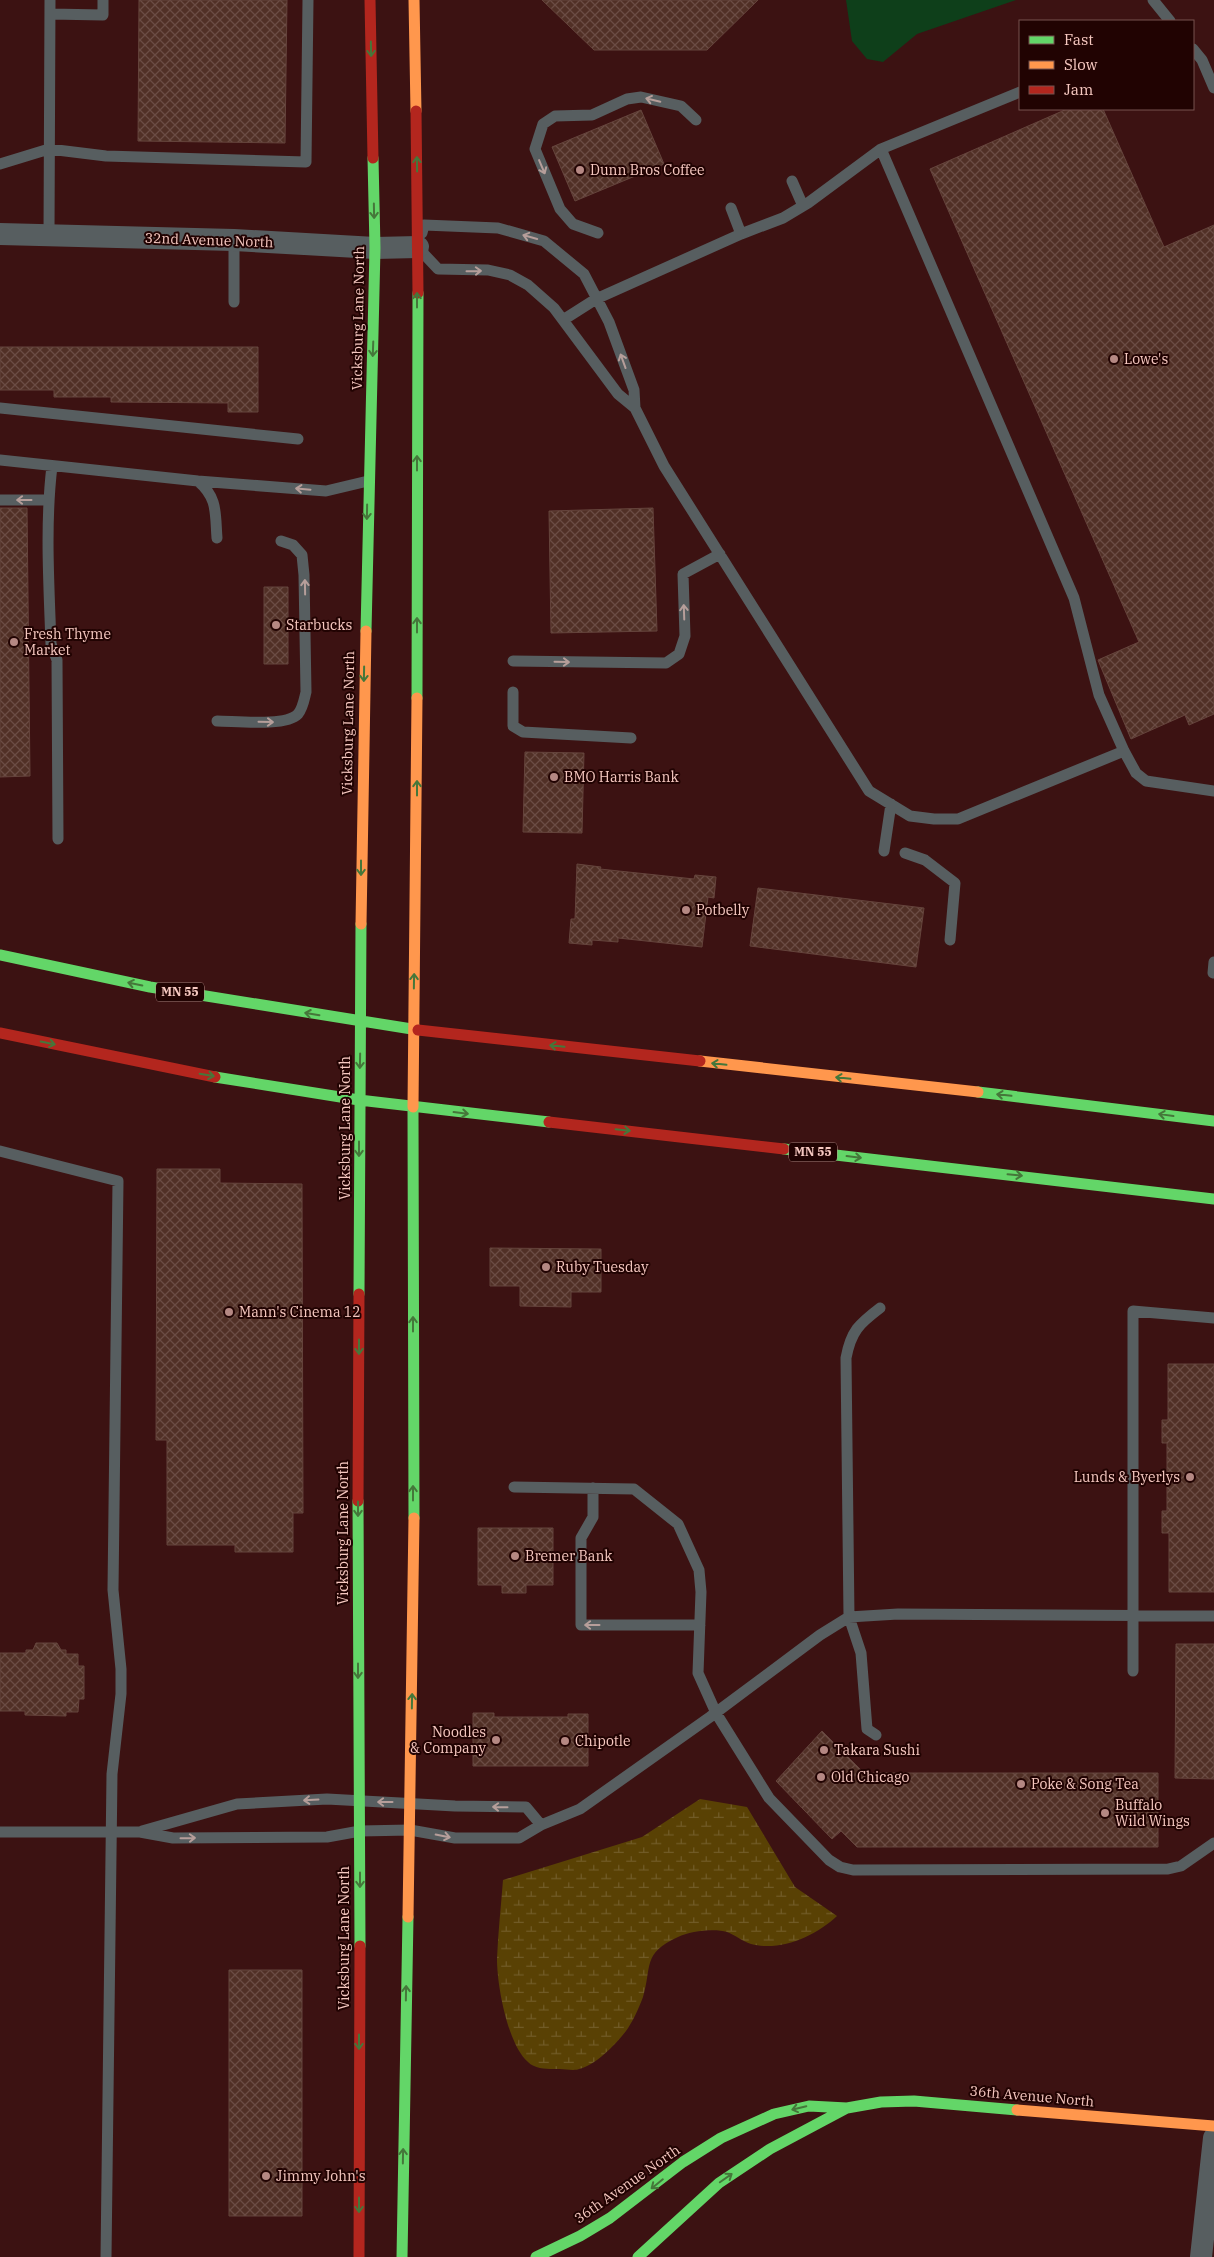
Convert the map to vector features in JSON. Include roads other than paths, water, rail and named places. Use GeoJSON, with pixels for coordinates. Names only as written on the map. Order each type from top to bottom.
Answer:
{"type":"FeatureCollection","features":[{"type":"Feature","properties":{"kind":"main road","name":"Vicksburg Lane North"},"geometry":{"type":"LineString","coordinates":[[359,2257],[360,1802],[358,1588],[361,819],[375,248],[370,0]]}},
{"type":"Feature","properties":{"kind":"main road"},"geometry":{"type":"LineString","coordinates":[[402,2257],[414,1559],[413,1029],[417,836],[418,247],[414,0]]}},
{"type":"Feature","properties":{"kind":"main road","name":"MN 55"},"geometry":{"type":"LineString","coordinates":[[0,955],[150,987],[360,1022],[1103,1106],[1214,1121]]}},
{"type":"Feature","properties":{"kind":"main road","name":"MN 55"},"geometry":{"type":"LineString","coordinates":[[0,1033],[179,1071],[359,1100],[1214,1199]]}},
{"type":"Feature","properties":{"kind":"main road","name":"36th Avenue North"},"geometry":{"type":"LineString","coordinates":[[536,2257],[580,2236],[610,2218],[683,2162],[721,2138],[774,2114],[809,2106],[847,2108],[881,2102],[914,2101],[1214,2126]]}},
{"type":"Feature","properties":{"kind":"main road","name":"36th Avenue North"},"geometry":{"type":"LineString","coordinates":[[638,2257],[718,2183],[770,2149],[847,2108]]}},
{"type":"Feature","properties":{"kind":"street","name":"32nd Avenue North"},"geometry":{"type":"LineString","coordinates":[[0,234],[234,240],[375,248],[418,247]]}},
{"type":"Feature","properties":{"kind":"street"},"geometry":{"type":"LineString","coordinates":[[1201,2257],[1214,2138]]}},
{"type":"Feature","properties":{"kind":"lane"},"geometry":{"type":"LineString","coordinates":[[49,234],[50,0]]}},
{"type":"Feature","properties":{"kind":"lane"},"geometry":{"type":"LineString","coordinates":[[51,14],[103,15],[103,0]]}},
{"type":"Feature","properties":{"kind":"lane"},"geometry":{"type":"LineString","coordinates":[[0,164],[49,149],[106,156],[306,162],[308,0]]}},
{"type":"Feature","properties":{"kind":"lane"},"geometry":{"type":"LineString","coordinates":[[1153,0],[1169,20]]}},
{"type":"Feature","properties":{"kind":"lane"},"geometry":{"type":"LineString","coordinates":[[1194,49],[1202,60],[1214,88]]}},
{"type":"Feature","properties":{"kind":"lane"},"geometry":{"type":"LineString","coordinates":[[563,320],[596,299],[741,234],[783,218],[804,206],[880,149],[1019,92]]}},
{"type":"Feature","properties":{"kind":"lane"},"geometry":{"type":"LineString","coordinates":[[598,233],[573,224],[560,209],[535,149],[543,124],[555,116],[592,115],[628,99],[641,97],[681,106],[696,120]]}},
{"type":"Feature","properties":{"kind":"lane"},"geometry":{"type":"LineString","coordinates":[[880,149],[1074,598],[1099,695],[1124,751],[1136,773],[1146,781],[1214,791]]}},
{"type":"Feature","properties":{"kind":"lane"},"geometry":{"type":"LineString","coordinates":[[792,181],[804,206]]}},
{"type":"Feature","properties":{"kind":"lane"},"geometry":{"type":"LineString","coordinates":[[731,208],[741,234]]}},
{"type":"Feature","properties":{"kind":"lane"},"geometry":{"type":"LineString","coordinates":[[635,408],[618,394],[554,308],[528,285],[510,275],[488,270],[438,269],[418,247],[424,225],[498,228],[535,238],[544,241],[584,274],[612,330],[634,390],[635,408],[664,466],[869,791],[910,816],[958,819],[1124,751]]}},
{"type":"Feature","properties":{"kind":"lane"},"geometry":{"type":"LineString","coordinates":[[234,240],[234,302]]}},
{"type":"Feature","properties":{"kind":"lane"},"geometry":{"type":"LineString","coordinates":[[0,408],[298,439]]}},
{"type":"Feature","properties":{"kind":"lane"},"geometry":{"type":"LineString","coordinates":[[0,460],[198,481],[326,491],[368,481]]}},
{"type":"Feature","properties":{"kind":"lane"},"geometry":{"type":"LineString","coordinates":[[52,466],[48,500],[51,644],[57,660],[58,839]]}},
{"type":"Feature","properties":{"kind":"lane"},"geometry":{"type":"LineString","coordinates":[[198,481],[208,489],[215,503],[217,538]]}},
{"type":"Feature","properties":{"kind":"lane"},"geometry":{"type":"LineString","coordinates":[[0,500],[48,500]]}},
{"type":"Feature","properties":{"kind":"lane"},"geometry":{"type":"LineString","coordinates":[[218,721],[283,722],[297,716],[303,706],[306,692],[302,555],[292,545],[281,541]]}},
{"type":"Feature","properties":{"kind":"lane"},"geometry":{"type":"LineString","coordinates":[[513,661],[666,662],[679,654],[685,636],[683,574],[720,554]]}},
{"type":"Feature","properties":{"kind":"lane"},"geometry":{"type":"LineString","coordinates":[[513,692],[513,726],[523,732],[631,738]]}},
{"type":"Feature","properties":{"kind":"lane"},"geometry":{"type":"LineString","coordinates":[[884,851],[891,804]]}},
{"type":"Feature","properties":{"kind":"lane"},"geometry":{"type":"LineString","coordinates":[[905,853],[925,860],[955,883],[950,940]]}},
{"type":"Feature","properties":{"kind":"lane"},"geometry":{"type":"LineString","coordinates":[[0,1151],[118,1181],[113,1590],[121,1669],[121,1694],[112,1774],[106,2257]]}},
{"type":"Feature","properties":{"kind":"lane"},"geometry":{"type":"LineString","coordinates":[[876,1735],[867,1729],[861,1653],[849,1617],[846,1358],[849,1340],[860,1323],[880,1308]]}},
{"type":"Feature","properties":{"kind":"lane"},"geometry":{"type":"LineString","coordinates":[[1133,1671],[1133,1311],[1214,1318]]}},
{"type":"Feature","properties":{"kind":"lane"},"geometry":{"type":"LineString","coordinates":[[514,1487],[634,1490],[678,1524],[698,1570],[701,1592],[698,1673],[716,1713],[768,1798],[830,1860],[840,1867],[853,1870],[1168,1869],[1181,1866],[1214,1843]]}},
{"type":"Feature","properties":{"kind":"lane"},"geometry":{"type":"LineString","coordinates":[[593,1488],[593,1517],[581,1538],[581,1625],[700,1625]]}},
{"type":"Feature","properties":{"kind":"lane"},"geometry":{"type":"LineString","coordinates":[[0,1832],[140,1832],[173,1838],[327,1837],[360,1831],[410,1830],[455,1838],[519,1838],[541,1824],[580,1809],[716,1713],[820,1635],[849,1617],[898,1614],[1214,1616]]}},
{"type":"Feature","properties":{"kind":"lane"},"geometry":{"type":"LineString","coordinates":[[140,1832],[237,1804],[327,1799],[360,1802],[411,1802],[455,1806],[526,1807],[541,1824]]}},
{"type":"Feature","properties":{"kind":"place","name":"Dunn Bros Coffee"},"geometry":{"type":"Point","coordinates":[580,170]}},
{"type":"Feature","properties":{"kind":"place","name":"Lowe's"},"geometry":{"type":"Point","coordinates":[1114,359]}},
{"type":"Feature","properties":{"kind":"place","name":"Starbucks"},"geometry":{"type":"Point","coordinates":[276,625]}},
{"type":"Feature","properties":{"kind":"place","name":"Fresh Thyme Market"},"geometry":{"type":"Point","coordinates":[14,642]}},
{"type":"Feature","properties":{"kind":"place","name":"BMO Harris Bank"},"geometry":{"type":"Point","coordinates":[554,777]}},
{"type":"Feature","properties":{"kind":"place","name":"Potbelly"},"geometry":{"type":"Point","coordinates":[686,910]}},
{"type":"Feature","properties":{"kind":"place","name":"Ruby Tuesday"},"geometry":{"type":"Point","coordinates":[546,1267]}},
{"type":"Feature","properties":{"kind":"place","name":"Mann's Cinema 12"},"geometry":{"type":"Point","coordinates":[229,1312]}},
{"type":"Feature","properties":{"kind":"place","name":"Lunds & Byerlys"},"geometry":{"type":"Point","coordinates":[1190,1477]}},
{"type":"Feature","properties":{"kind":"place","name":"Bremer Bank"},"geometry":{"type":"Point","coordinates":[515,1556]}},
{"type":"Feature","properties":{"kind":"place","name":"Noodles & Company"},"geometry":{"type":"Point","coordinates":[496,1740]}},
{"type":"Feature","properties":{"kind":"place","name":"Chipotle"},"geometry":{"type":"Point","coordinates":[565,1741]}},
{"type":"Feature","properties":{"kind":"place","name":"Takara Sushi"},"geometry":{"type":"Point","coordinates":[824,1750]}},
{"type":"Feature","properties":{"kind":"place","name":"Old Chicago"},"geometry":{"type":"Point","coordinates":[821,1777]}},
{"type":"Feature","properties":{"kind":"place","name":"Poke & Song Tea"},"geometry":{"type":"Point","coordinates":[1021,1784]}},
{"type":"Feature","properties":{"kind":"place","name":"Buffalo Wild Wings"},"geometry":{"type":"Point","coordinates":[1105,1813]}},
{"type":"Feature","properties":{"kind":"place","name":"Jimmy John's"},"geometry":{"type":"Point","coordinates":[266,2176]}}]}
